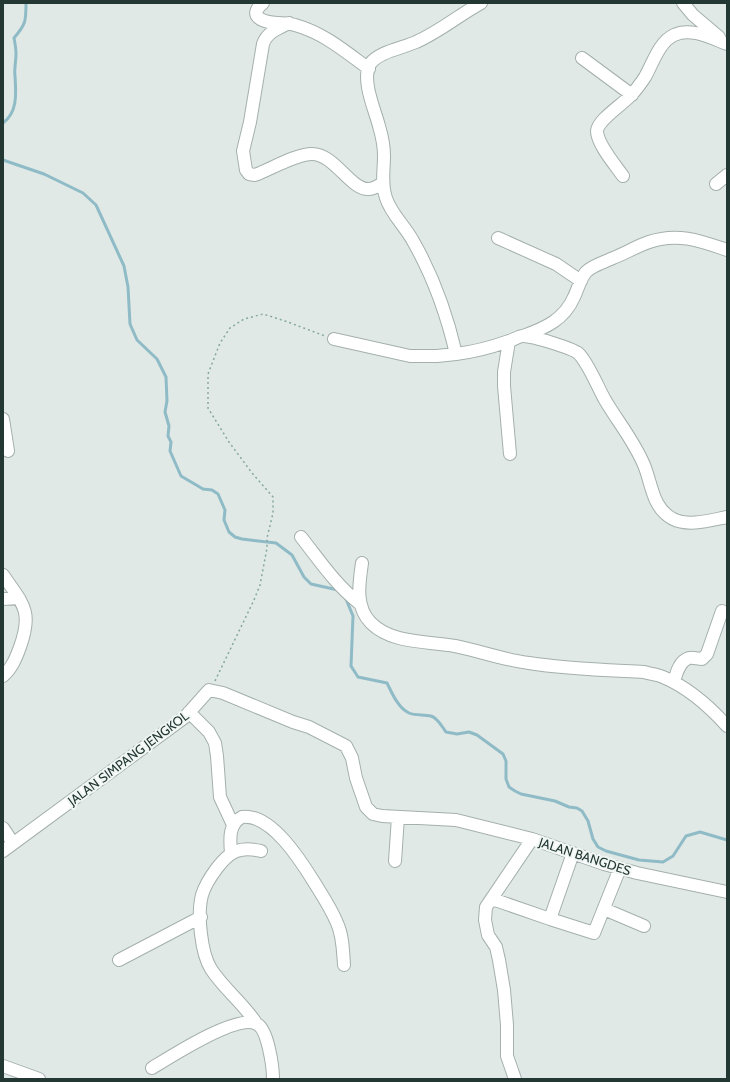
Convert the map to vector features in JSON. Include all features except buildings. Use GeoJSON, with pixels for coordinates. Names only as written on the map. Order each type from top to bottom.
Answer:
{"type":"FeatureCollection","features":[{"type":"Feature","properties":{"kind":"street"},"geometry":{"type":"LineString","coordinates":[[263,3],[256,12],[259,18],[267,22],[289,24],[306,28],[334,43],[369,69]]}},
{"type":"Feature","properties":{"kind":"street"},"geometry":{"type":"LineString","coordinates":[[456,354],[445,314],[430,275],[413,240],[389,206],[386,198],[383,183],[383,143],[368,81],[370,64],[383,54],[417,42],[439,30],[481,3]]}},
{"type":"Feature","properties":{"kind":"street"},"geometry":{"type":"LineString","coordinates":[[683,3],[693,15],[727,43]]}},
{"type":"Feature","properties":{"kind":"street"},"geometry":{"type":"LineString","coordinates":[[289,24],[272,32],[267,36],[262,44],[250,122],[243,150],[246,170],[249,174],[255,175],[299,157],[313,154],[325,157],[355,183],[364,188],[372,188],[383,183]]}},
{"type":"Feature","properties":{"kind":"street"},"geometry":{"type":"LineString","coordinates":[[623,176],[597,134],[603,120],[624,104],[632,95],[645,77],[664,42],[673,35],[693,32],[727,43]]}},
{"type":"Feature","properties":{"kind":"street"},"geometry":{"type":"LineString","coordinates":[[582,58],[632,95]]}},
{"type":"Feature","properties":{"kind":"street"},"geometry":{"type":"LineString","coordinates":[[716,184],[727,175]]}},
{"type":"Feature","properties":{"kind":"street"},"geometry":{"type":"LineString","coordinates":[[498,238],[556,264],[581,281]]}},
{"type":"Feature","properties":{"kind":"street"},"geometry":{"type":"LineString","coordinates":[[334,339],[410,356],[437,356],[470,353],[523,336],[555,322],[564,314],[573,300],[587,271],[638,246],[660,239],[691,238],[727,250]]}},
{"type":"Feature","properties":{"kind":"street"},"geometry":{"type":"LineString","coordinates":[[523,336],[554,344],[576,352],[580,355],[605,400],[635,446],[645,466],[653,496],[657,504],[669,516],[685,522],[727,517]]}},
{"type":"Feature","properties":{"kind":"street"},"geometry":{"type":"LineString","coordinates":[[509,341],[504,372],[504,386],[510,454]]}},
{"type":"Feature","properties":{"kind":"street"},"geometry":{"type":"LineString","coordinates":[[3,419],[8,451]]}},
{"type":"Feature","properties":{"kind":"street"},"geometry":{"type":"LineString","coordinates":[[301,537],[338,585],[359,603],[366,617],[376,628],[394,636],[403,639],[471,649],[502,659],[530,663],[644,672],[662,676],[674,682],[709,707],[727,726]]}},
{"type":"Feature","properties":{"kind":"street"},"geometry":{"type":"LineString","coordinates":[[359,603],[362,563]]}},
{"type":"Feature","properties":{"kind":"street"},"geometry":{"type":"LineString","coordinates":[[3,575],[19,598],[27,618],[26,633],[16,658],[9,670],[3,676]]}},
{"type":"Feature","properties":{"kind":"street"},"geometry":{"type":"LineString","coordinates":[[3,599],[19,598]]}},
{"type":"Feature","properties":{"kind":"street"},"geometry":{"type":"LineString","coordinates":[[674,682],[677,671],[685,661],[689,658],[698,659],[704,657],[709,650],[722,611]]}},
{"type":"Feature","properties":{"kind":"street"},"geometry":{"type":"LineString","coordinates":[[209,690],[223,693],[293,722],[309,727],[346,746],[352,758],[362,797],[366,807],[373,814],[456,820],[532,839]]}},
{"type":"Feature","properties":{"kind":"street","name":"JALAN SIMPANG JENGKOL"},"geometry":{"type":"LineString","coordinates":[[3,851],[185,717],[209,690]]}},
{"type":"Feature","properties":{"kind":"street"},"geometry":{"type":"LineString","coordinates":[[189,712],[209,732],[215,743],[220,797],[233,825]]}},
{"type":"Feature","properties":{"kind":"street"},"geometry":{"type":"LineString","coordinates":[[231,853],[230,840],[233,825],[237,819],[242,817],[254,818],[278,833],[310,876],[337,922],[341,936],[344,965]]}},
{"type":"Feature","properties":{"kind":"street"},"geometry":{"type":"LineString","coordinates":[[395,861],[398,817]]}},
{"type":"Feature","properties":{"kind":"street"},"geometry":{"type":"LineString","coordinates":[[3,828],[13,843]]}},
{"type":"Feature","properties":{"kind":"street","name":"JALAN BANGDES"},"geometry":{"type":"LineString","coordinates":[[515,1079],[507,1056],[507,1018],[499,960],[496,947],[488,934],[485,920],[486,908],[532,839],[572,853],[653,877],[727,892]]}},
{"type":"Feature","properties":{"kind":"street"},"geometry":{"type":"LineString","coordinates":[[261,851],[245,849],[237,850],[231,853],[218,867],[205,887],[202,895],[200,917],[202,942],[208,964],[218,978],[247,1010],[256,1023],[262,1028],[266,1039],[273,1079]]}},
{"type":"Feature","properties":{"kind":"street"},"geometry":{"type":"LineString","coordinates":[[550,919],[572,853]]}},
{"type":"Feature","properties":{"kind":"street"},"geometry":{"type":"LineString","coordinates":[[492,899],[594,933],[620,868]]}},
{"type":"Feature","properties":{"kind":"street"},"geometry":{"type":"LineString","coordinates":[[604,909],[644,926]]}},
{"type":"Feature","properties":{"kind":"street"},"geometry":{"type":"LineString","coordinates":[[119,960],[200,917]]}},
{"type":"Feature","properties":{"kind":"street"},"geometry":{"type":"LineString","coordinates":[[152,1068],[202,1039],[233,1024],[248,1022],[256,1023]]}},
{"type":"Feature","properties":{"kind":"street"},"geometry":{"type":"LineString","coordinates":[[3,1066],[39,1079]]}},
{"type":"Feature","properties":{"kind":"path"},"geometry":{"type":"LineString","coordinates":[[209,690],[214,683],[260,585],[273,513],[273,497],[252,473],[229,442],[208,408],[208,374],[220,344],[230,328],[244,319],[263,314],[334,339]]}},
{"type":"Feature","properties":{"kind":"waterway"},"geometry":{"type":"LineString","coordinates":[[3,123],[8,119],[14,108],[16,89],[16,54],[14,38],[24,22],[26,3]]}},
{"type":"Feature","properties":{"kind":"waterway"},"geometry":{"type":"LineString","coordinates":[[3,160],[44,174],[83,193],[96,205],[124,266],[128,287],[130,324],[137,340],[157,359],[166,377],[167,401],[165,412],[169,426],[168,436],[171,442],[170,451],[181,476],[203,489],[212,490],[218,494],[225,510],[224,520],[229,532],[235,537],[276,543],[292,555],[304,577],[311,584],[338,590]]}},
{"type":"Feature","properties":{"kind":"waterway"},"geometry":{"type":"LineString","coordinates":[[346,599],[353,616],[351,666],[358,677],[387,683],[396,700],[405,711],[412,714],[428,715],[433,717],[446,732],[457,734],[469,732],[477,735],[503,754],[506,761],[506,779],[509,787],[521,794],[555,801],[582,811],[588,821],[593,839],[598,847],[606,851],[639,860],[663,862],[673,856],[686,836],[700,832],[727,840]]}}]}
